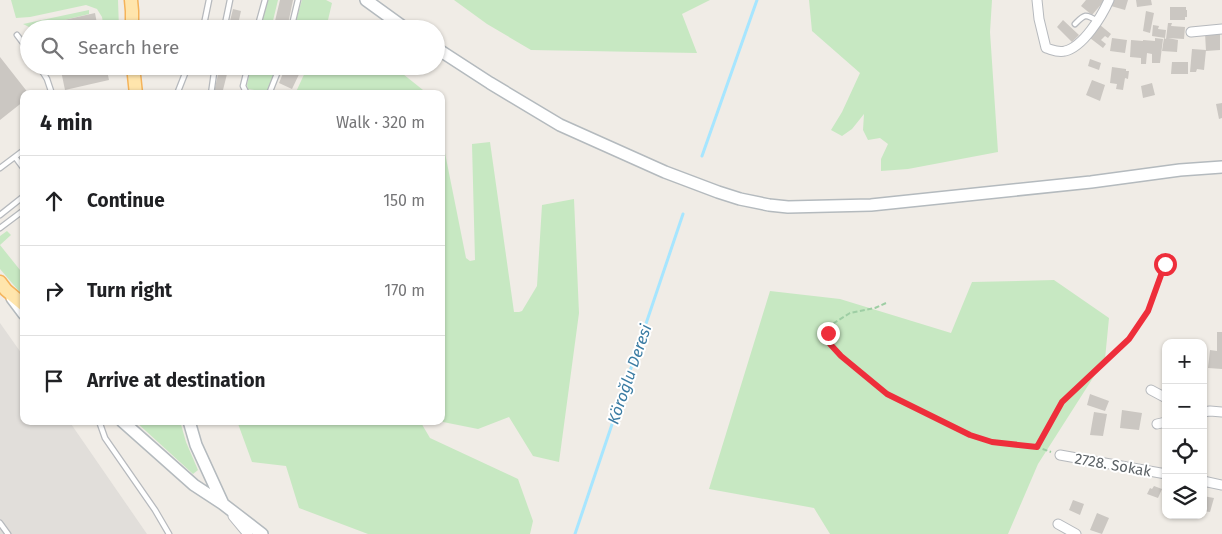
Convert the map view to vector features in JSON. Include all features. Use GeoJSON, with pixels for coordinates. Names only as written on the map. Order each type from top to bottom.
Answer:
{"type":"FeatureCollection","features":[{"type":"Feature","properties":{"kind":"main road"},"geometry":{"type":"LineString","coordinates":[[131,0],[132,20]]}},
{"type":"Feature","properties":{"kind":"main road"},"geometry":{"type":"LineString","coordinates":[[366,0],[394,20]]}},
{"type":"Feature","properties":{"kind":"main road"},"geometry":{"type":"LineString","coordinates":[[445,54],[560,125],[674,175],[718,192],[769,205],[788,207],[871,205],[1081,183],[1180,170],[1222,167]]}},
{"type":"Feature","properties":{"kind":"main road"},"geometry":{"type":"LineString","coordinates":[[133,75],[135,90]]}},
{"type":"Feature","properties":{"kind":"main road"},"geometry":{"type":"LineString","coordinates":[[3,286],[20,301]]}},
{"type":"Feature","properties":{"kind":"main road"},"geometry":{"type":"LineString","coordinates":[[3,286],[20,309]]}},
{"type":"Feature","properties":{"kind":"main road"},"geometry":{"type":"LineString","coordinates":[[126,425],[194,485],[223,504],[262,534]]}},
{"type":"Feature","properties":{"kind":"main road"},"geometry":{"type":"LineString","coordinates":[[190,425],[196,445],[223,504]]}},
{"type":"Feature","properties":{"kind":"street"},"geometry":{"type":"LineString","coordinates":[[1037,0],[1039,19],[1046,48],[1058,52],[1067,51],[1081,42],[1104,11],[1109,0]]}},
{"type":"Feature","properties":{"kind":"street"},"geometry":{"type":"LineString","coordinates":[[1191,32],[1222,29]]}},
{"type":"Feature","properties":{"kind":"street"},"geometry":{"type":"LineString","coordinates":[[1151,390],[1162,396]]}},
{"type":"Feature","properties":{"kind":"street"},"geometry":{"type":"LineString","coordinates":[[1207,411],[1222,412]]}},
{"type":"Feature","properties":{"kind":"street","name":"2728. Sokak"},"geometry":{"type":"LineString","coordinates":[[1060,455],[1162,473]]}},
{"type":"Feature","properties":{"kind":"street"},"geometry":{"type":"LineString","coordinates":[[1207,482],[1222,485]]}},
{"type":"Feature","properties":{"kind":"street"},"geometry":{"type":"LineString","coordinates":[[223,504],[248,534]]}},
{"type":"Feature","properties":{"kind":"street"},"geometry":{"type":"LineString","coordinates":[[1058,524],[1076,534]]}},
{"type":"Feature","properties":{"kind":"lane"},"geometry":{"type":"LineString","coordinates":[[205,20],[209,0]]}},
{"type":"Feature","properties":{"kind":"lane"},"geometry":{"type":"LineString","coordinates":[[226,20],[230,0]]}},
{"type":"Feature","properties":{"kind":"lane"},"geometry":{"type":"LineString","coordinates":[[259,20],[265,0]]}},
{"type":"Feature","properties":{"kind":"lane"},"geometry":{"type":"LineString","coordinates":[[293,20],[298,0]]}},
{"type":"Feature","properties":{"kind":"lane"},"geometry":{"type":"LineString","coordinates":[[1075,24],[1086,15],[1097,21]]}},
{"type":"Feature","properties":{"kind":"lane"},"geometry":{"type":"LineString","coordinates":[[17,34],[20,38]]}},
{"type":"Feature","properties":{"kind":"lane"},"geometry":{"type":"LineString","coordinates":[[45,75],[51,90]]}},
{"type":"Feature","properties":{"kind":"lane"},"geometry":{"type":"LineString","coordinates":[[179,90],[184,75]]}},
{"type":"Feature","properties":{"kind":"lane"},"geometry":{"type":"LineString","coordinates":[[212,90],[214,75]]}},
{"type":"Feature","properties":{"kind":"lane"},"geometry":{"type":"LineString","coordinates":[[245,90],[243,86],[246,75]]}},
{"type":"Feature","properties":{"kind":"lane"},"geometry":{"type":"LineString","coordinates":[[271,90],[276,75]]}},
{"type":"Feature","properties":{"kind":"lane"},"geometry":{"type":"LineString","coordinates":[[0,168],[20,153]]}},
{"type":"Feature","properties":{"kind":"lane"},"geometry":{"type":"LineString","coordinates":[[15,157],[20,164]]}},
{"type":"Feature","properties":{"kind":"lane"},"geometry":{"type":"LineString","coordinates":[[0,215],[20,199]]}},
{"type":"Feature","properties":{"kind":"lane"},"geometry":{"type":"LineString","coordinates":[[0,228],[20,213]]}},
{"type":"Feature","properties":{"kind":"lane"},"geometry":{"type":"LineString","coordinates":[[100,425],[105,438],[155,510],[169,534]]}},
{"type":"Feature","properties":{"kind":"lane"},"geometry":{"type":"LineString","coordinates":[[0,523],[8,534]]}},
{"type":"Feature","properties":{"kind":"path"},"geometry":{"type":"LineString","coordinates":[[1037,447],[1062,402],[1129,339],[1148,311],[1165,264]]}},
{"type":"Feature","properties":{"kind":"path"},"geometry":{"type":"LineString","coordinates":[[886,303],[875,308],[850,313],[834,323],[828,333],[830,344],[841,356],[887,394],[970,435],[992,442],[1037,447],[1060,455]]}},
{"type":"Feature","properties":{"kind":"shaded area"},"geometry":{"type":"Polygon","coordinates":[[[0,323],[20,351],[20,425],[72,425],[147,534],[0,534],[0,323]]]}},
{"type":"Feature","properties":{"kind":"green space"},"geometry":{"type":"Polygon","coordinates":[[[11,0],[118,0],[119,20],[102,20],[97,9],[86,5],[30,17],[16,18],[11,0]]]}},
{"type":"Feature","properties":{"kind":"green space"},"geometry":{"type":"Polygon","coordinates":[[[267,0],[278,0],[273,20],[262,20],[267,0]]]}},
{"type":"Feature","properties":{"kind":"green space"},"geometry":{"type":"Polygon","coordinates":[[[302,0],[326,0],[332,3],[328,20],[296,20],[302,0]]]}},
{"type":"Feature","properties":{"kind":"green space"},"geometry":{"type":"Polygon","coordinates":[[[454,0],[710,0],[682,14],[697,53],[531,50],[487,24],[454,0]]]}},
{"type":"Feature","properties":{"kind":"green space"},"geometry":{"type":"Polygon","coordinates":[[[809,0],[992,0],[990,32],[998,152],[908,169],[881,171],[881,159],[888,144],[880,138],[868,140],[863,130],[864,114],[852,129],[842,136],[831,130],[842,112],[860,73],[812,31],[809,0]]]}},
{"type":"Feature","properties":{"kind":"green space"},"geometry":{"type":"Polygon","coordinates":[[[89,10],[89,14],[64,20],[42,20],[89,10]]]}},
{"type":"Feature","properties":{"kind":"green space"},"geometry":{"type":"Polygon","coordinates":[[[249,75],[274,75],[269,90],[248,89],[249,75]]]}},
{"type":"Feature","properties":{"kind":"green space"},"geometry":{"type":"Polygon","coordinates":[[[304,75],[404,75],[423,90],[297,90],[304,75]]]}},
{"type":"Feature","properties":{"kind":"green space"},"geometry":{"type":"Polygon","coordinates":[[[490,142],[514,312],[522,311],[537,286],[542,205],[574,199],[579,313],[559,462],[533,456],[509,417],[478,429],[445,422],[445,153],[466,258],[470,261],[475,260],[472,144],[490,142]]]}},
{"type":"Feature","properties":{"kind":"green space"},"geometry":{"type":"Polygon","coordinates":[[[7,231],[11,235],[0,245],[0,236],[7,231]]]}},
{"type":"Feature","properties":{"kind":"green space"},"geometry":{"type":"Polygon","coordinates":[[[0,245],[20,270],[20,292],[0,269],[0,245]]]}},
{"type":"Feature","properties":{"kind":"green space"},"geometry":{"type":"Polygon","coordinates":[[[1054,280],[1109,318],[1105,359],[1038,464],[1008,534],[830,534],[814,508],[709,489],[770,291],[840,299],[951,333],[972,282],[1054,280]]]}},
{"type":"Feature","properties":{"kind":"green space"},"geometry":{"type":"Polygon","coordinates":[[[139,425],[181,425],[198,470],[193,474],[139,425]]]}},
{"type":"Feature","properties":{"kind":"green space"},"geometry":{"type":"Polygon","coordinates":[[[238,425],[422,425],[430,438],[518,479],[533,521],[530,534],[368,534],[299,508],[286,466],[252,462],[238,425]]]}},
{"type":"Feature","properties":{"kind":"building"},"geometry":{"type":"Polygon","coordinates":[[[280,0],[293,0],[289,20],[275,20],[280,0]]]}},
{"type":"Feature","properties":{"kind":"building"},"geometry":{"type":"Polygon","coordinates":[[[1086,0],[1105,0],[1092,15],[1081,6],[1086,0]]]}},
{"type":"Feature","properties":{"kind":"building"},"geometry":{"type":"Polygon","coordinates":[[[1113,0],[1128,0],[1125,10],[1111,6],[1113,0]]]}},
{"type":"Feature","properties":{"kind":"building"},"geometry":{"type":"Polygon","coordinates":[[[1136,0],[1151,0],[1152,5],[1137,7],[1136,0]]]}},
{"type":"Feature","properties":{"kind":"building"},"geometry":{"type":"Polygon","coordinates":[[[1170,7],[1186,7],[1187,17],[1185,17],[1185,20],[1170,20],[1170,7]]]}},
{"type":"Feature","properties":{"kind":"building"},"geometry":{"type":"Polygon","coordinates":[[[233,9],[241,11],[239,20],[230,20],[233,9]]]}},
{"type":"Feature","properties":{"kind":"building"},"geometry":{"type":"Polygon","coordinates":[[[1146,11],[1154,13],[1150,33],[1143,31],[1146,11]]]}},
{"type":"Feature","properties":{"kind":"building"},"geometry":{"type":"Polygon","coordinates":[[[95,13],[96,20],[64,20],[95,13]]]}},
{"type":"Feature","properties":{"kind":"building"},"geometry":{"type":"Polygon","coordinates":[[[1063,20],[1079,35],[1072,42],[1057,27],[1063,20]]]}},
{"type":"Feature","properties":{"kind":"building"},"geometry":{"type":"Polygon","coordinates":[[[1168,23],[1172,23],[1171,26],[1185,27],[1184,39],[1168,38],[1178,40],[1177,52],[1162,51],[1168,23]]]}},
{"type":"Feature","properties":{"kind":"building"},"geometry":{"type":"Polygon","coordinates":[[[1100,25],[1111,34],[1108,38],[1105,36],[1101,40],[1106,44],[1103,48],[1090,38],[1100,25]]]}},
{"type":"Feature","properties":{"kind":"building"},"geometry":{"type":"Polygon","coordinates":[[[1153,25],[1159,26],[1158,29],[1166,30],[1165,38],[1152,36],[1153,25]]]}},
{"type":"Feature","properties":{"kind":"building"},"geometry":{"type":"Polygon","coordinates":[[[1220,32],[1220,50],[1206,51],[1205,33],[1220,32]]]}},
{"type":"Feature","properties":{"kind":"building"},"geometry":{"type":"Polygon","coordinates":[[[1112,38],[1127,40],[1125,53],[1110,51],[1112,38]]]}},
{"type":"Feature","properties":{"kind":"building"},"geometry":{"type":"Polygon","coordinates":[[[1155,38],[1163,39],[1160,63],[1152,63],[1152,54],[1147,53],[1146,64],[1141,64],[1141,58],[1130,57],[1131,40],[1155,41],[1155,38]]]}},
{"type":"Feature","properties":{"kind":"building"},"geometry":{"type":"Polygon","coordinates":[[[1192,49],[1206,50],[1204,70],[1197,69],[1196,72],[1190,72],[1192,49]]]}},
{"type":"Feature","properties":{"kind":"building"},"geometry":{"type":"Polygon","coordinates":[[[0,57],[26,90],[20,90],[20,104],[0,120],[0,57]]]}},
{"type":"Feature","properties":{"kind":"building"},"geometry":{"type":"Polygon","coordinates":[[[1090,59],[1101,63],[1099,70],[1088,66],[1090,59]]]}},
{"type":"Feature","properties":{"kind":"building"},"geometry":{"type":"Polygon","coordinates":[[[1172,62],[1188,62],[1188,74],[1171,74],[1172,62]]]}},
{"type":"Feature","properties":{"kind":"building"},"geometry":{"type":"Polygon","coordinates":[[[1112,67],[1129,71],[1128,79],[1125,78],[1123,90],[1116,89],[1117,84],[1110,83],[1112,67]]]}},
{"type":"Feature","properties":{"kind":"building"},"geometry":{"type":"Polygon","coordinates":[[[62,75],[108,75],[109,80],[65,90],[62,75]]]}},
{"type":"Feature","properties":{"kind":"building"},"geometry":{"type":"Polygon","coordinates":[[[218,75],[227,75],[223,90],[214,90],[218,75]]]}},
{"type":"Feature","properties":{"kind":"building"},"geometry":{"type":"Polygon","coordinates":[[[282,75],[299,75],[292,89],[279,83],[282,75]]]}},
{"type":"Feature","properties":{"kind":"building"},"geometry":{"type":"Polygon","coordinates":[[[1092,80],[1105,85],[1100,101],[1086,95],[1092,80]]]}},
{"type":"Feature","properties":{"kind":"building"},"geometry":{"type":"Polygon","coordinates":[[[1152,83],[1155,95],[1143,98],[1141,86],[1152,83]]]}},
{"type":"Feature","properties":{"kind":"building"},"geometry":{"type":"Polygon","coordinates":[[[1222,103],[1222,118],[1219,119],[1216,104],[1222,103]]]}},
{"type":"Feature","properties":{"kind":"building"},"geometry":{"type":"Polygon","coordinates":[[[1217,332],[1222,332],[1222,369],[1208,368],[1210,350],[1217,351],[1217,332]]]}},
{"type":"Feature","properties":{"kind":"building"},"geometry":{"type":"Polygon","coordinates":[[[1090,394],[1109,401],[1105,411],[1087,405],[1090,394]]]}},
{"type":"Feature","properties":{"kind":"building"},"geometry":{"type":"Polygon","coordinates":[[[1122,410],[1142,413],[1139,430],[1120,428],[1122,410]]]}},
{"type":"Feature","properties":{"kind":"building"},"geometry":{"type":"Polygon","coordinates":[[[1094,412],[1107,414],[1103,436],[1090,435],[1094,412]]]}},
{"type":"Feature","properties":{"kind":"building"},"geometry":{"type":"Polygon","coordinates":[[[1154,486],[1162,489],[1158,498],[1147,494],[1150,488],[1152,489],[1154,486]]]}},
{"type":"Feature","properties":{"kind":"building"},"geometry":{"type":"Polygon","coordinates":[[[1207,497],[1214,498],[1210,512],[1207,512],[1207,497]]]}},
{"type":"Feature","properties":{"kind":"building"},"geometry":{"type":"Polygon","coordinates":[[[1073,500],[1084,504],[1080,515],[1069,510],[1073,500]]]}},
{"type":"Feature","properties":{"kind":"building"},"geometry":{"type":"Polygon","coordinates":[[[1097,513],[1109,518],[1102,534],[1090,530],[1097,513]]]}},
{"type":"Feature","properties":{"kind":"waterway","name":"Köroğlu Deresi"},"geometry":{"type":"LineString","coordinates":[[702,156],[757,0]]}},
{"type":"Feature","properties":{"kind":"waterway","name":"Köroğlu Deresi"},"geometry":{"type":"LineString","coordinates":[[575,534],[683,214]]}},
{"type":"Feature","properties":{"kind":"route"},"geometry":{"type":"LineString","coordinates":[[828,333],[830,344],[841,356],[887,394],[970,435],[992,442],[1037,447],[1062,402],[1129,339],[1148,311],[1165,264]]}}]}
